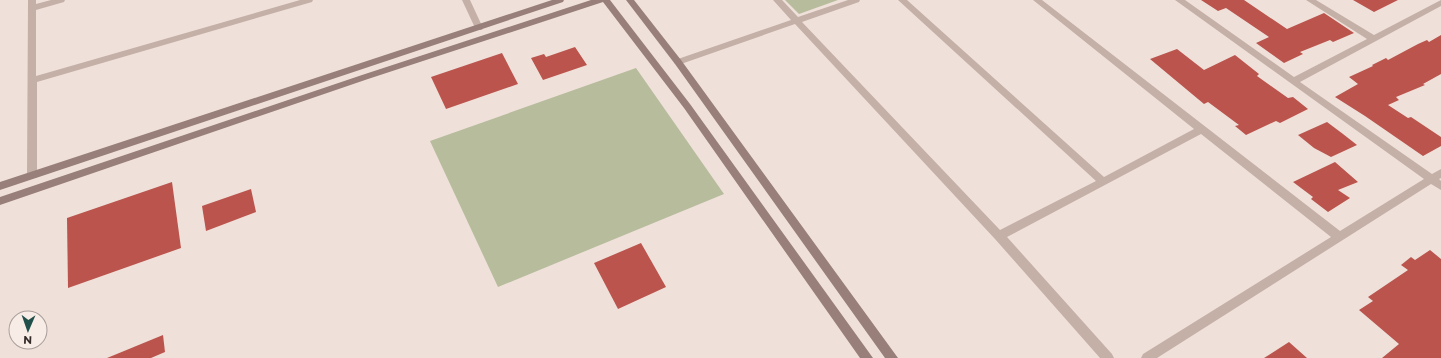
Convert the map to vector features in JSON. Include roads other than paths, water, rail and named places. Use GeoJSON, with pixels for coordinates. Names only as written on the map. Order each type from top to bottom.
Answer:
{"type":"FeatureCollection","features":[{"type":"Feature","properties":{"kind":"street"},"geometry":{"type":"LineString","coordinates":[[32,175],[32,4],[61,0]]}},
{"type":"Feature","properties":{"kind":"street"},"geometry":{"type":"LineString","coordinates":[[33,80],[309,0]]}},
{"type":"Feature","properties":{"kind":"street"},"geometry":{"type":"LineString","coordinates":[[466,0],[479,28]]}},
{"type":"Feature","properties":{"kind":"street"},"geometry":{"type":"LineString","coordinates":[[0,186],[560,0]]}},
{"type":"Feature","properties":{"kind":"street"},"geometry":{"type":"LineString","coordinates":[[0,201],[600,0]]}},
{"type":"Feature","properties":{"kind":"street"},"geometry":{"type":"LineString","coordinates":[[606,0],[687,106],[867,358]]}},
{"type":"Feature","properties":{"kind":"street"},"geometry":{"type":"LineString","coordinates":[[630,0],[678,62],[892,358]]}},
{"type":"Feature","properties":{"kind":"street"},"geometry":{"type":"LineString","coordinates":[[777,0],[999,236],[1108,358]]}},
{"type":"Feature","properties":{"kind":"street"},"geometry":{"type":"LineString","coordinates":[[678,62],[856,0]]}},
{"type":"Feature","properties":{"kind":"street"},"geometry":{"type":"LineString","coordinates":[[902,0],[1104,182]]}},
{"type":"Feature","properties":{"kind":"street"},"geometry":{"type":"LineString","coordinates":[[1037,0],[1340,237]]}},
{"type":"Feature","properties":{"kind":"street"},"geometry":{"type":"LineString","coordinates":[[1179,0],[1441,186]]}},
{"type":"Feature","properties":{"kind":"street"},"geometry":{"type":"LineString","coordinates":[[1310,0],[1374,39]]}},
{"type":"Feature","properties":{"kind":"street"},"geometry":{"type":"LineString","coordinates":[[1294,81],[1441,3]]}},
{"type":"Feature","properties":{"kind":"street"},"geometry":{"type":"LineString","coordinates":[[531,10],[537,20]]}},
{"type":"Feature","properties":{"kind":"street"},"geometry":{"type":"LineString","coordinates":[[687,106],[705,100]]}},
{"type":"Feature","properties":{"kind":"street"},"geometry":{"type":"LineString","coordinates":[[999,236],[1202,129]]}},
{"type":"Feature","properties":{"kind":"street"},"geometry":{"type":"LineString","coordinates":[[154,135],[147,139],[147,146],[149,148],[156,148]]}},
{"type":"Feature","properties":{"kind":"street"},"geometry":{"type":"LineString","coordinates":[[118,161],[128,153],[129,149],[125,146],[119,146]]}},
{"type":"Feature","properties":{"kind":"street"},"geometry":{"type":"LineString","coordinates":[[1147,358],[1441,173]]}}]}
